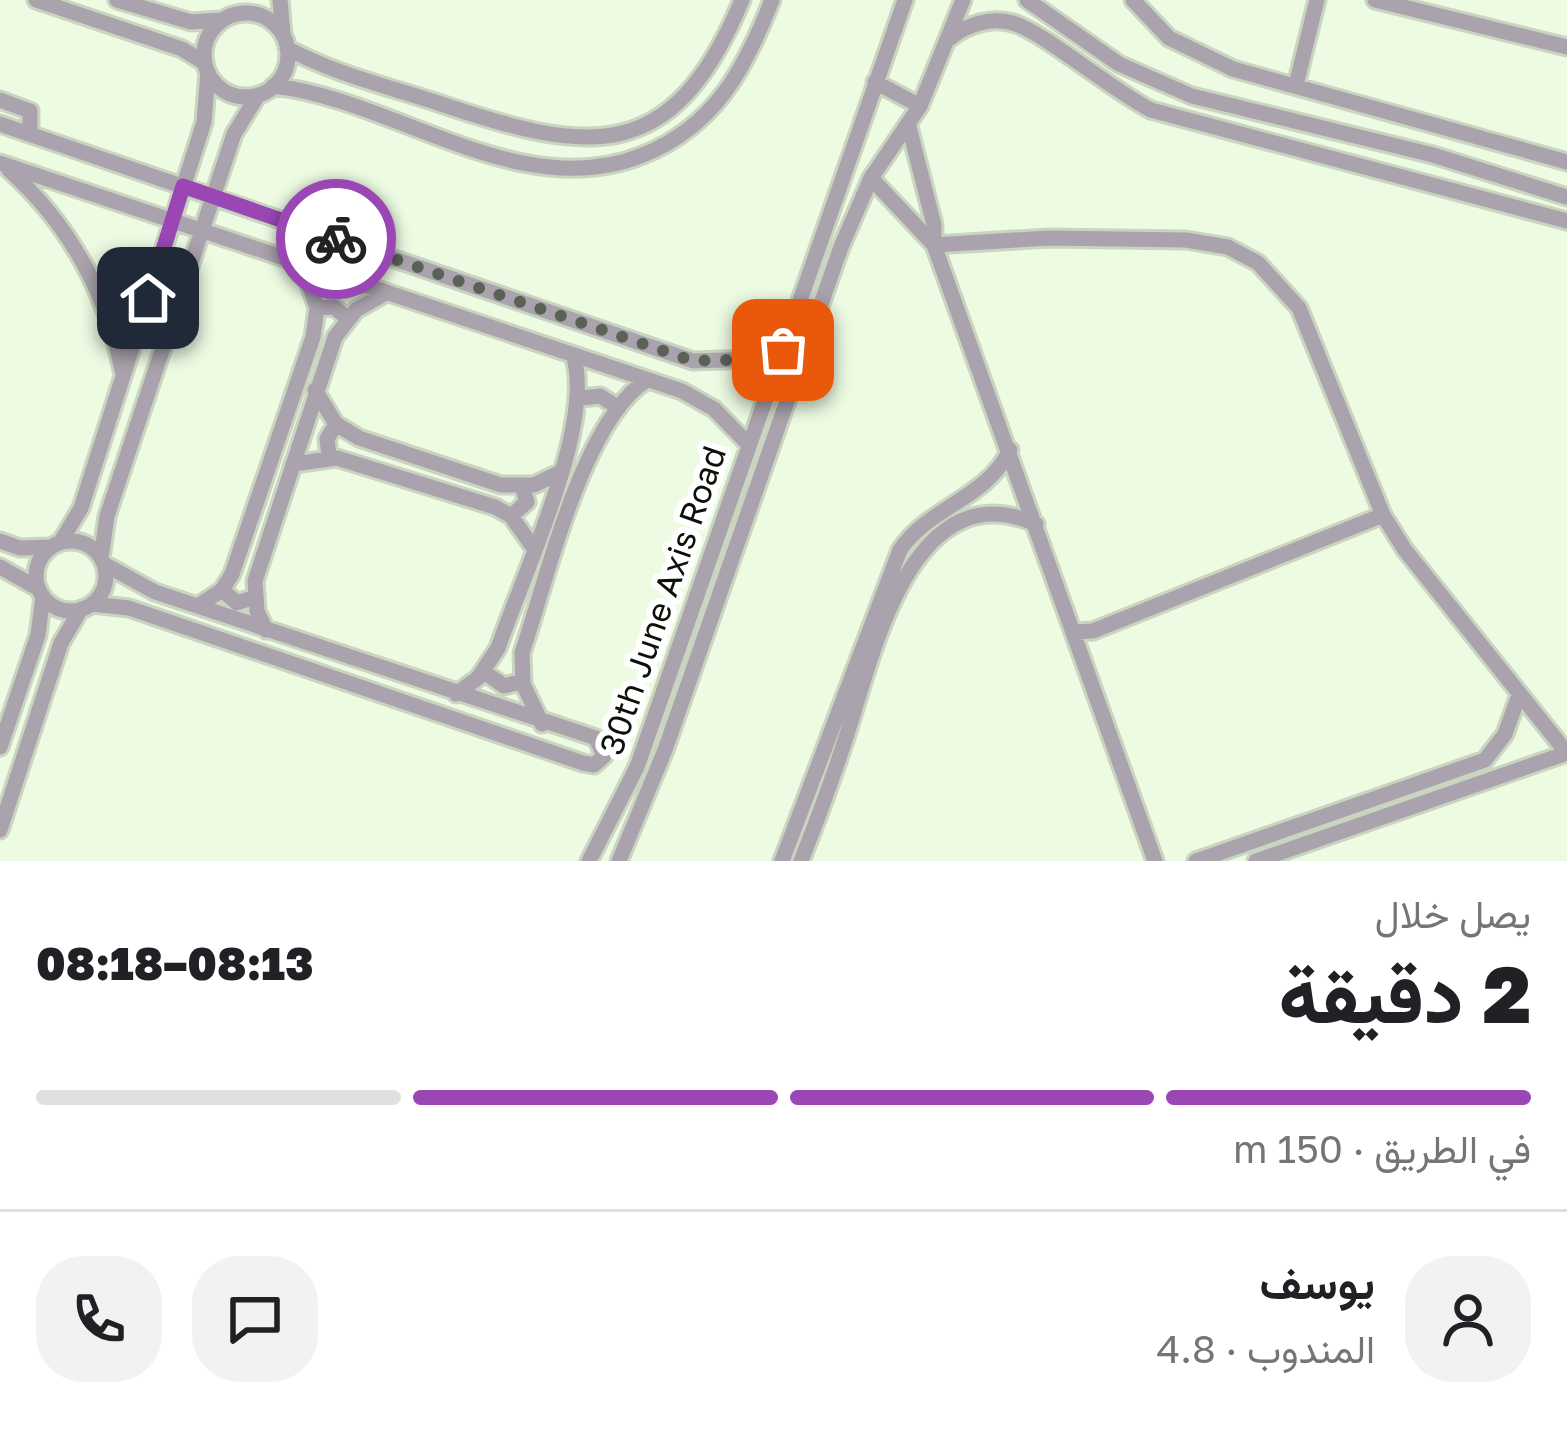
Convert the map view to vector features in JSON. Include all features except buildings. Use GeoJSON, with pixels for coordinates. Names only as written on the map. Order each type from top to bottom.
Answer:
{"type":"FeatureCollection","features":[{"type":"Feature","properties":{"kind":"street"},"geometry":{"type":"LineString","coordinates":[[36,0],[182,49],[235,95],[266,91],[316,94],[505,158],[562,170],[619,164],[673,143],[717,106],[749,58],[772,0]]}},
{"type":"Feature","properties":{"kind":"street"},"geometry":{"type":"LineString","coordinates":[[117,0],[143,4],[190,22],[234,11],[263,16],[286,42],[514,129],[562,140],[612,136],[657,118],[695,87],[723,46],[742,0]]}},
{"type":"Feature","properties":{"kind":"street"},"geometry":{"type":"LineString","coordinates":[[0,830],[61,643],[104,586],[104,524],[238,125],[282,76],[286,42],[280,0]]}},
{"type":"Feature","properties":{"kind":"street","name":"30th June Axis Road"},"geometry":{"type":"LineString","coordinates":[[589,861],[637,767],[905,0]]}},
{"type":"Feature","properties":{"kind":"street","name":"30th June Axis Road"},"geometry":{"type":"LineString","coordinates":[[619,861],[665,750],[841,247],[871,178],[920,106],[963,0]]}},
{"type":"Feature","properties":{"kind":"street"},"geometry":{"type":"LineString","coordinates":[[1027,0],[1119,64],[1192,96],[1433,155],[1567,197]]}},
{"type":"Feature","properties":{"kind":"street"},"geometry":{"type":"LineString","coordinates":[[1133,0],[1168,38],[1195,54],[1567,163]]}},
{"type":"Feature","properties":{"kind":"street"},"geometry":{"type":"LineString","coordinates":[[1296,85],[1317,0]]}},
{"type":"Feature","properties":{"kind":"street"},"geometry":{"type":"LineString","coordinates":[[1376,0],[1567,47]]}},
{"type":"Feature","properties":{"kind":"street"},"geometry":{"type":"LineString","coordinates":[[0,747],[38,635],[40,562],[81,508],[204,122],[210,32],[234,11]]}},
{"type":"Feature","properties":{"kind":"street"},"geometry":{"type":"LineString","coordinates":[[948,40],[982,23],[1019,25],[1150,110],[1567,221]]}},
{"type":"Feature","properties":{"kind":"street"},"geometry":{"type":"LineString","coordinates":[[875,82],[920,106]]}},
{"type":"Feature","properties":{"kind":"street"},"geometry":{"type":"LineString","coordinates":[[0,100],[30,111],[30,134]]}},
{"type":"Feature","properties":{"kind":"street"},"geometry":{"type":"LineString","coordinates":[[908,123],[934,225],[934,244],[1155,861]]}},
{"type":"Feature","properties":{"kind":"street"},"geometry":{"type":"LineString","coordinates":[[0,124],[693,361],[754,359],[783,350]]}},
{"type":"Feature","properties":{"kind":"street"},"geometry":{"type":"LineString","coordinates":[[1,164],[647,380],[704,402],[748,444]]}},
{"type":"Feature","properties":{"kind":"street"},"geometry":{"type":"LineString","coordinates":[[1,164],[41,201],[86,266],[109,318],[123,374]]}},
{"type":"Feature","properties":{"kind":"street"},"geometry":{"type":"LineString","coordinates":[[871,178],[934,244],[1049,238],[1186,240],[1228,248],[1258,263],[1299,308],[1383,515],[1567,753],[1256,861]]}},
{"type":"Feature","properties":{"kind":"street"},"geometry":{"type":"LineString","coordinates":[[198,606],[222,590],[232,574],[313,337],[317,308],[302,263]]}},
{"type":"Feature","properties":{"kind":"street"},"geometry":{"type":"LineString","coordinates":[[266,630],[255,596],[257,571],[315,390],[347,318],[386,293]]}},
{"type":"Feature","properties":{"kind":"street"},"geometry":{"type":"LineString","coordinates":[[317,308],[334,307],[347,318]]}},
{"type":"Feature","properties":{"kind":"street"},"geometry":{"type":"LineString","coordinates":[[456,694],[484,672],[559,473],[580,398],[573,355]]}},
{"type":"Feature","properties":{"kind":"street"},"geometry":{"type":"LineString","coordinates":[[542,724],[523,681],[522,652],[596,440],[616,406],[647,380]]}},
{"type":"Feature","properties":{"kind":"street"},"geometry":{"type":"LineString","coordinates":[[315,390],[336,424],[380,445],[501,485],[522,486],[559,473]]}},
{"type":"Feature","properties":{"kind":"street"},"geometry":{"type":"LineString","coordinates":[[580,398],[600,395],[616,406]]}},
{"type":"Feature","properties":{"kind":"street"},"geometry":{"type":"LineString","coordinates":[[329,456],[327,439],[336,424]]}},
{"type":"Feature","properties":{"kind":"street"},"geometry":{"type":"LineString","coordinates":[[782,861],[900,550],[926,523],[989,482],[1010,450]]}},
{"type":"Feature","properties":{"kind":"street"},"geometry":{"type":"LineString","coordinates":[[293,464],[329,456],[511,515],[533,547]]}},
{"type":"Feature","properties":{"kind":"street"},"geometry":{"type":"LineString","coordinates":[[511,515],[527,502],[522,486]]}},
{"type":"Feature","properties":{"kind":"street"},"geometry":{"type":"LineString","coordinates":[[802,861],[885,621],[908,570],[947,530],[964,520],[1002,512],[1036,524]]}},
{"type":"Feature","properties":{"kind":"street"},"geometry":{"type":"LineString","coordinates":[[1074,632],[1094,631],[1383,515]]}},
{"type":"Feature","properties":{"kind":"street"},"geometry":{"type":"LineString","coordinates":[[0,541],[20,548],[86,544],[137,584],[542,724],[596,738],[604,756],[594,765],[583,763],[129,608],[60,609],[0,567]]}},
{"type":"Feature","properties":{"kind":"street"},"geometry":{"type":"LineString","coordinates":[[222,590],[236,603],[255,596]]}},
{"type":"Feature","properties":{"kind":"street"},"geometry":{"type":"LineString","coordinates":[[484,672],[504,686],[523,681]]}},
{"type":"Feature","properties":{"kind":"street"},"geometry":{"type":"LineString","coordinates":[[1196,861],[1485,760],[1505,734],[1519,694]]}},
{"type":"Feature","properties":{"kind":"way so far"},"geometry":{"type":"LineString","coordinates":[[336,239],[693,361],[724,363],[783,350]]}},
{"type":"Feature","properties":{"kind":"route"},"geometry":{"type":"LineString","coordinates":[[148,298],[183,186],[336,239]]}}]}
